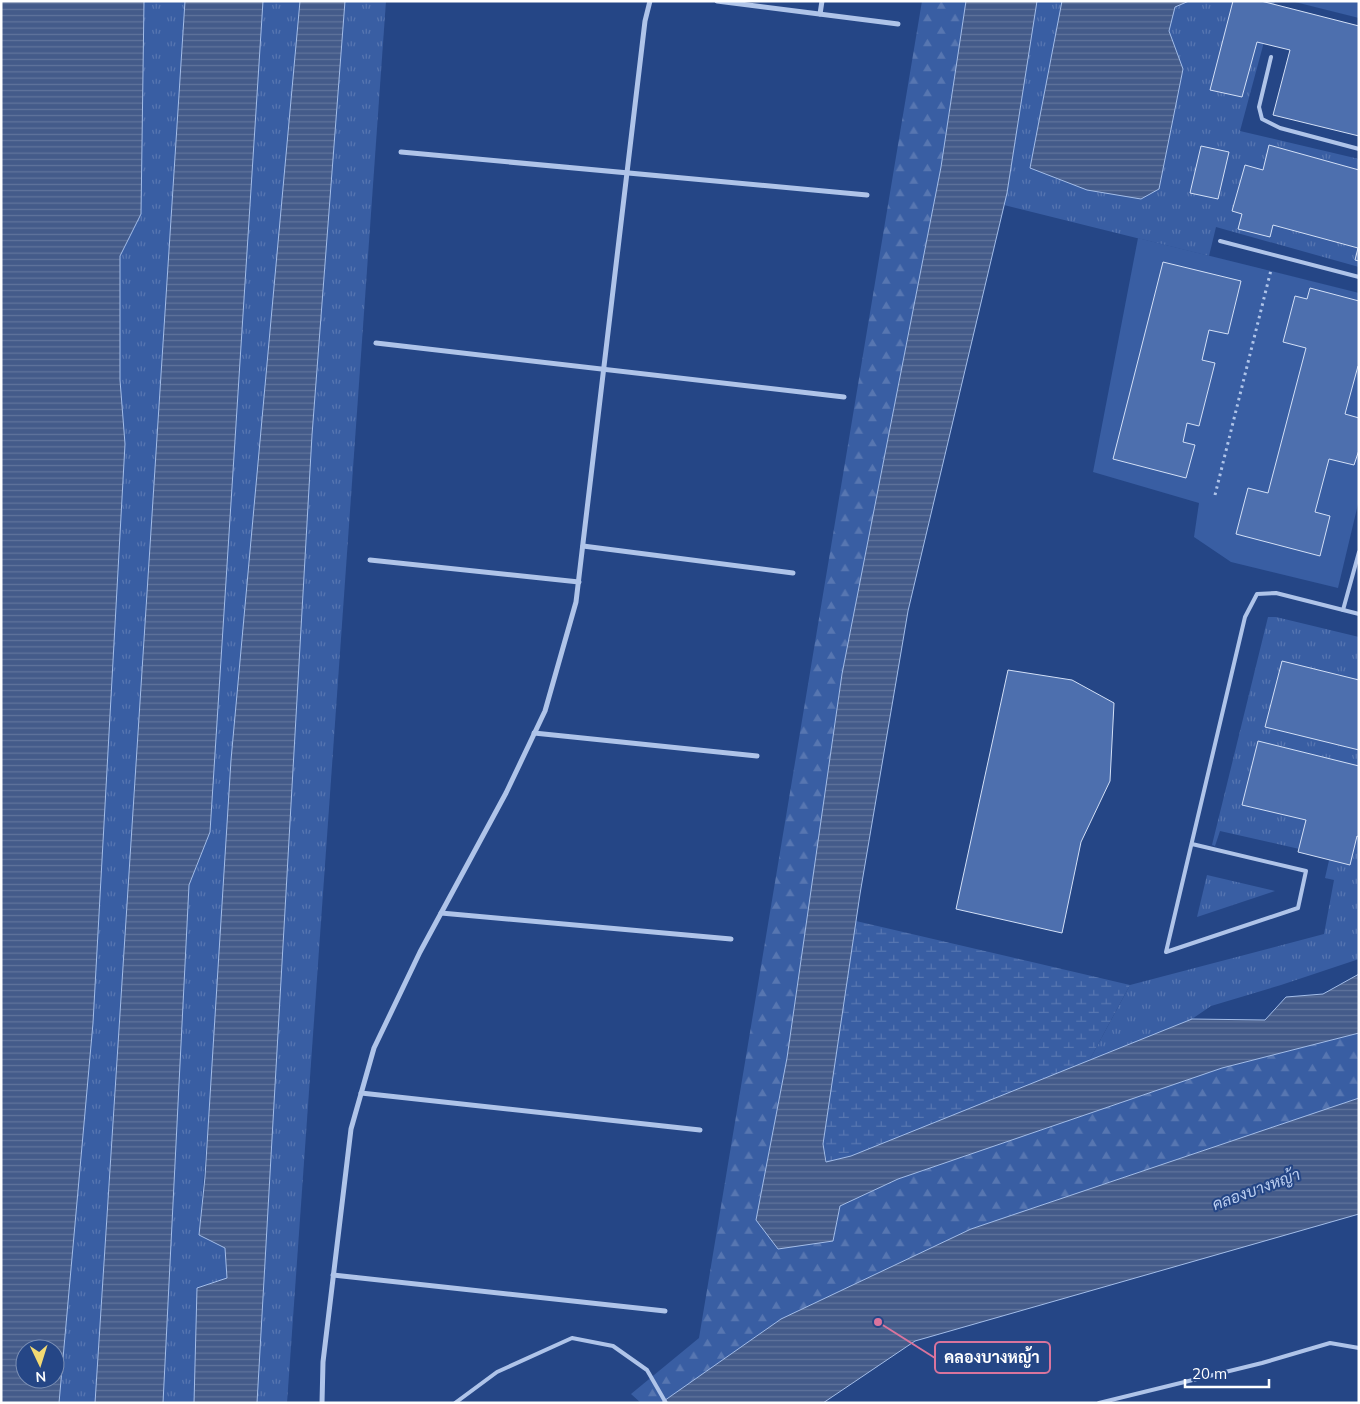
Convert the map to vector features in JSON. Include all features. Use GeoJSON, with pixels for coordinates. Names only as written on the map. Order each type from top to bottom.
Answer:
{"type":"FeatureCollection","features":[{"type":"Feature","properties":{"kind":"street"},"geometry":{"type":"LineString","coordinates":[[322,1403],[322,1362],[351,1129],[374,1048],[420,952],[506,793],[545,711],[576,602],[644,21],[650,1]]}},
{"type":"Feature","properties":{"kind":"street"},"geometry":{"type":"LineString","coordinates":[[717,1],[898,24]]}},
{"type":"Feature","properties":{"kind":"street"},"geometry":{"type":"LineString","coordinates":[[820,14],[822,1]]}},
{"type":"Feature","properties":{"kind":"street"},"geometry":{"type":"LineString","coordinates":[[401,152],[867,195]]}},
{"type":"Feature","properties":{"kind":"street"},"geometry":{"type":"LineString","coordinates":[[376,343],[844,397]]}},
{"type":"Feature","properties":{"kind":"street"},"geometry":{"type":"LineString","coordinates":[[583,546],[793,573]]}},
{"type":"Feature","properties":{"kind":"street"},"geometry":{"type":"LineString","coordinates":[[370,560],[579,582]]}},
{"type":"Feature","properties":{"kind":"street"},"geometry":{"type":"LineString","coordinates":[[534,733],[757,756]]}},
{"type":"Feature","properties":{"kind":"street"},"geometry":{"type":"LineString","coordinates":[[441,913],[731,939]]}},
{"type":"Feature","properties":{"kind":"street"},"geometry":{"type":"LineString","coordinates":[[361,1093],[700,1130]]}},
{"type":"Feature","properties":{"kind":"street"},"geometry":{"type":"LineString","coordinates":[[333,1275],[665,1311]]}},
{"type":"Feature","properties":{"kind":"lane"},"geometry":{"type":"LineString","coordinates":[[1271,57],[1259,107],[1262,119],[1280,128],[1359,149]]}},
{"type":"Feature","properties":{"kind":"lane"},"geometry":{"type":"LineString","coordinates":[[1220,241],[1359,278]]}},
{"type":"Feature","properties":{"kind":"lane"},"geometry":{"type":"LineString","coordinates":[[1343,610],[1359,552]]}},
{"type":"Feature","properties":{"kind":"lane"},"geometry":{"type":"LineString","coordinates":[[1192,844],[1306,871],[1298,908],[1166,952],[1245,618],[1257,594],[1276,593],[1359,614]]}},
{"type":"Feature","properties":{"kind":"lane"},"geometry":{"type":"LineString","coordinates":[[455,1403],[497,1372],[572,1338],[613,1346],[646,1370],[666,1403]]}},
{"type":"Feature","properties":{"kind":"lane"},"geometry":{"type":"LineString","coordinates":[[1099,1403],[1262,1363],[1330,1343],[1359,1348]]}},
{"type":"Feature","properties":{"kind":"path"},"geometry":{"type":"LineString","coordinates":[[1215,495],[1274,256]]}},
{"type":"Feature","properties":{"kind":"green space"},"geometry":{"type":"Polygon","coordinates":[[[144,1],[185,1],[95,1403],[59,1403],[60,1389],[65,1389],[65,1339],[93,1023],[125,444],[120,380],[120,256],[141,214],[144,1]]]}},
{"type":"Feature","properties":{"kind":"green space"},"geometry":{"type":"Polygon","coordinates":[[[263,1],[300,1],[199,1235],[225,1248],[227,1278],[194,1403],[163,1403],[189,885],[210,832],[263,1]]]}},
{"type":"Feature","properties":{"kind":"green space"},"geometry":{"type":"Polygon","coordinates":[[[345,1],[386,1],[287,1403],[257,1403],[312,435],[345,1]]]}},
{"type":"Feature","properties":{"kind":"green space"},"geometry":{"type":"Polygon","coordinates":[[[922,1],[966,1],[941,167],[842,674],[787,1058],[756,1221],[840,1206],[898,1179],[1222,1068],[1359,1033],[1359,1098],[971,1229],[781,1319],[661,1403],[641,1403],[631,1394],[699,1338],[922,1]]]}},
{"type":"Feature","properties":{"kind":"green space"},"geometry":{"type":"Polygon","coordinates":[[[1037,1],[1275,1],[1240,131],[1359,159],[1359,267],[1216,227],[1209,256],[1004,205],[1037,1]]]}},
{"type":"Feature","properties":{"kind":"green space"},"geometry":{"type":"Polygon","coordinates":[[[1291,1],[1359,1],[1359,18],[1291,1]]]}},
{"type":"Feature","properties":{"kind":"green space"},"geometry":{"type":"Polygon","coordinates":[[[1138,238],[1359,293],[1359,500],[1338,588],[1231,562],[1194,537],[1199,503],[1093,472],[1138,238]]]}},
{"type":"Feature","properties":{"kind":"green space"},"geometry":{"type":"Polygon","coordinates":[[[1268,617],[1276,617],[1359,637],[1359,959],[1211,1006],[1192,1019],[1089,1061],[1130,985],[1324,934],[1334,880],[1325,878],[1330,856],[1220,831],[1215,846],[1212,845],[1268,617]]]}},
{"type":"Feature","properties":{"kind":"green space"},"geometry":{"type":"Polygon","coordinates":[[[1207,875],[1275,891],[1197,917],[1207,875]]]}},
{"type":"Feature","properties":{"kind":"green space"},"geometry":{"type":"Polygon","coordinates":[[[856,921],[1130,985],[1089,1061],[851,1156],[827,1162],[823,1144],[856,921]]]}},
{"type":"Feature","properties":{"kind":"water"},"geometry":{"type":"Polygon","coordinates":[[[1,1],[144,1],[141,214],[120,256],[120,380],[125,444],[93,1023],[65,1339],[15,1339],[15,1389],[60,1389],[59,1403],[1,1403],[1,1]]]}},
{"type":"Feature","properties":{"kind":"water"},"geometry":{"type":"Polygon","coordinates":[[[185,1],[263,1],[210,832],[189,885],[163,1403],[95,1403],[185,1]]]}},
{"type":"Feature","properties":{"kind":"water"},"geometry":{"type":"Polygon","coordinates":[[[300,1],[345,1],[312,435],[257,1403],[194,1403],[197,1288],[227,1278],[225,1248],[199,1235],[205,1177],[231,760],[300,1]]]}},
{"type":"Feature","properties":{"kind":"water"},"geometry":{"type":"Polygon","coordinates":[[[966,1],[1037,1],[1007,193],[908,611],[860,894],[823,1144],[826,1162],[851,1156],[1192,1019],[1265,1020],[1286,997],[1323,994],[1359,974],[1359,1033],[1222,1068],[898,1179],[840,1206],[833,1241],[778,1249],[756,1220],[787,1058],[842,674],[941,167],[966,1]]]}},
{"type":"Feature","properties":{"kind":"water"},"geometry":{"type":"Polygon","coordinates":[[[1062,1],[1189,1],[1175,7],[1169,31],[1183,69],[1159,189],[1141,199],[1087,190],[1030,168],[1062,1]]]}},
{"type":"Feature","properties":{"kind":"water"},"geometry":{"type":"Polygon","coordinates":[[[1359,1098],[1359,1214],[915,1341],[823,1403],[661,1403],[781,1319],[971,1229],[1359,1098]]]}},
{"type":"Feature","properties":{"kind":"building"},"geometry":{"type":"Polygon","coordinates":[[[1233,1],[1261,1],[1359,26],[1359,136],[1273,115],[1290,50],[1257,42],[1242,97],[1210,90],[1233,1]]]}},
{"type":"Feature","properties":{"kind":"building"},"geometry":{"type":"Polygon","coordinates":[[[1269,145],[1359,170],[1359,261],[1355,260],[1358,248],[1273,225],[1270,237],[1238,229],[1242,214],[1232,211],[1245,165],[1263,170],[1269,145]]]}},
{"type":"Feature","properties":{"kind":"building"},"geometry":{"type":"Polygon","coordinates":[[[1201,146],[1229,152],[1218,199],[1190,193],[1201,146]]]}},
{"type":"Feature","properties":{"kind":"building"},"geometry":{"type":"Polygon","coordinates":[[[1163,262],[1241,281],[1228,334],[1209,330],[1202,360],[1215,363],[1199,426],[1187,423],[1183,442],[1195,445],[1186,478],[1113,459],[1163,262]]]}},
{"type":"Feature","properties":{"kind":"building"},"geometry":{"type":"Polygon","coordinates":[[[1310,288],[1359,301],[1359,367],[1345,414],[1359,418],[1359,450],[1354,465],[1329,459],[1315,512],[1330,516],[1320,556],[1236,534],[1248,488],[1268,493],[1306,348],[1283,342],[1295,296],[1307,299],[1310,288]]]}},
{"type":"Feature","properties":{"kind":"building"},"geometry":{"type":"Polygon","coordinates":[[[1282,661],[1359,680],[1359,750],[1265,727],[1282,661]]]}},
{"type":"Feature","properties":{"kind":"building"},"geometry":{"type":"Polygon","coordinates":[[[1008,670],[1072,680],[1114,703],[1110,781],[1081,842],[1062,933],[956,909],[1008,670]]]}},
{"type":"Feature","properties":{"kind":"building"},"geometry":{"type":"Polygon","coordinates":[[[1258,741],[1359,766],[1359,837],[1357,836],[1350,865],[1298,852],[1306,820],[1242,805],[1258,741]]]}},
{"type":"Feature","properties":{"kind":"place","name":"คลองบางหญ้า"},"geometry":{"type":"Point","coordinates":[878,1322]}}]}
